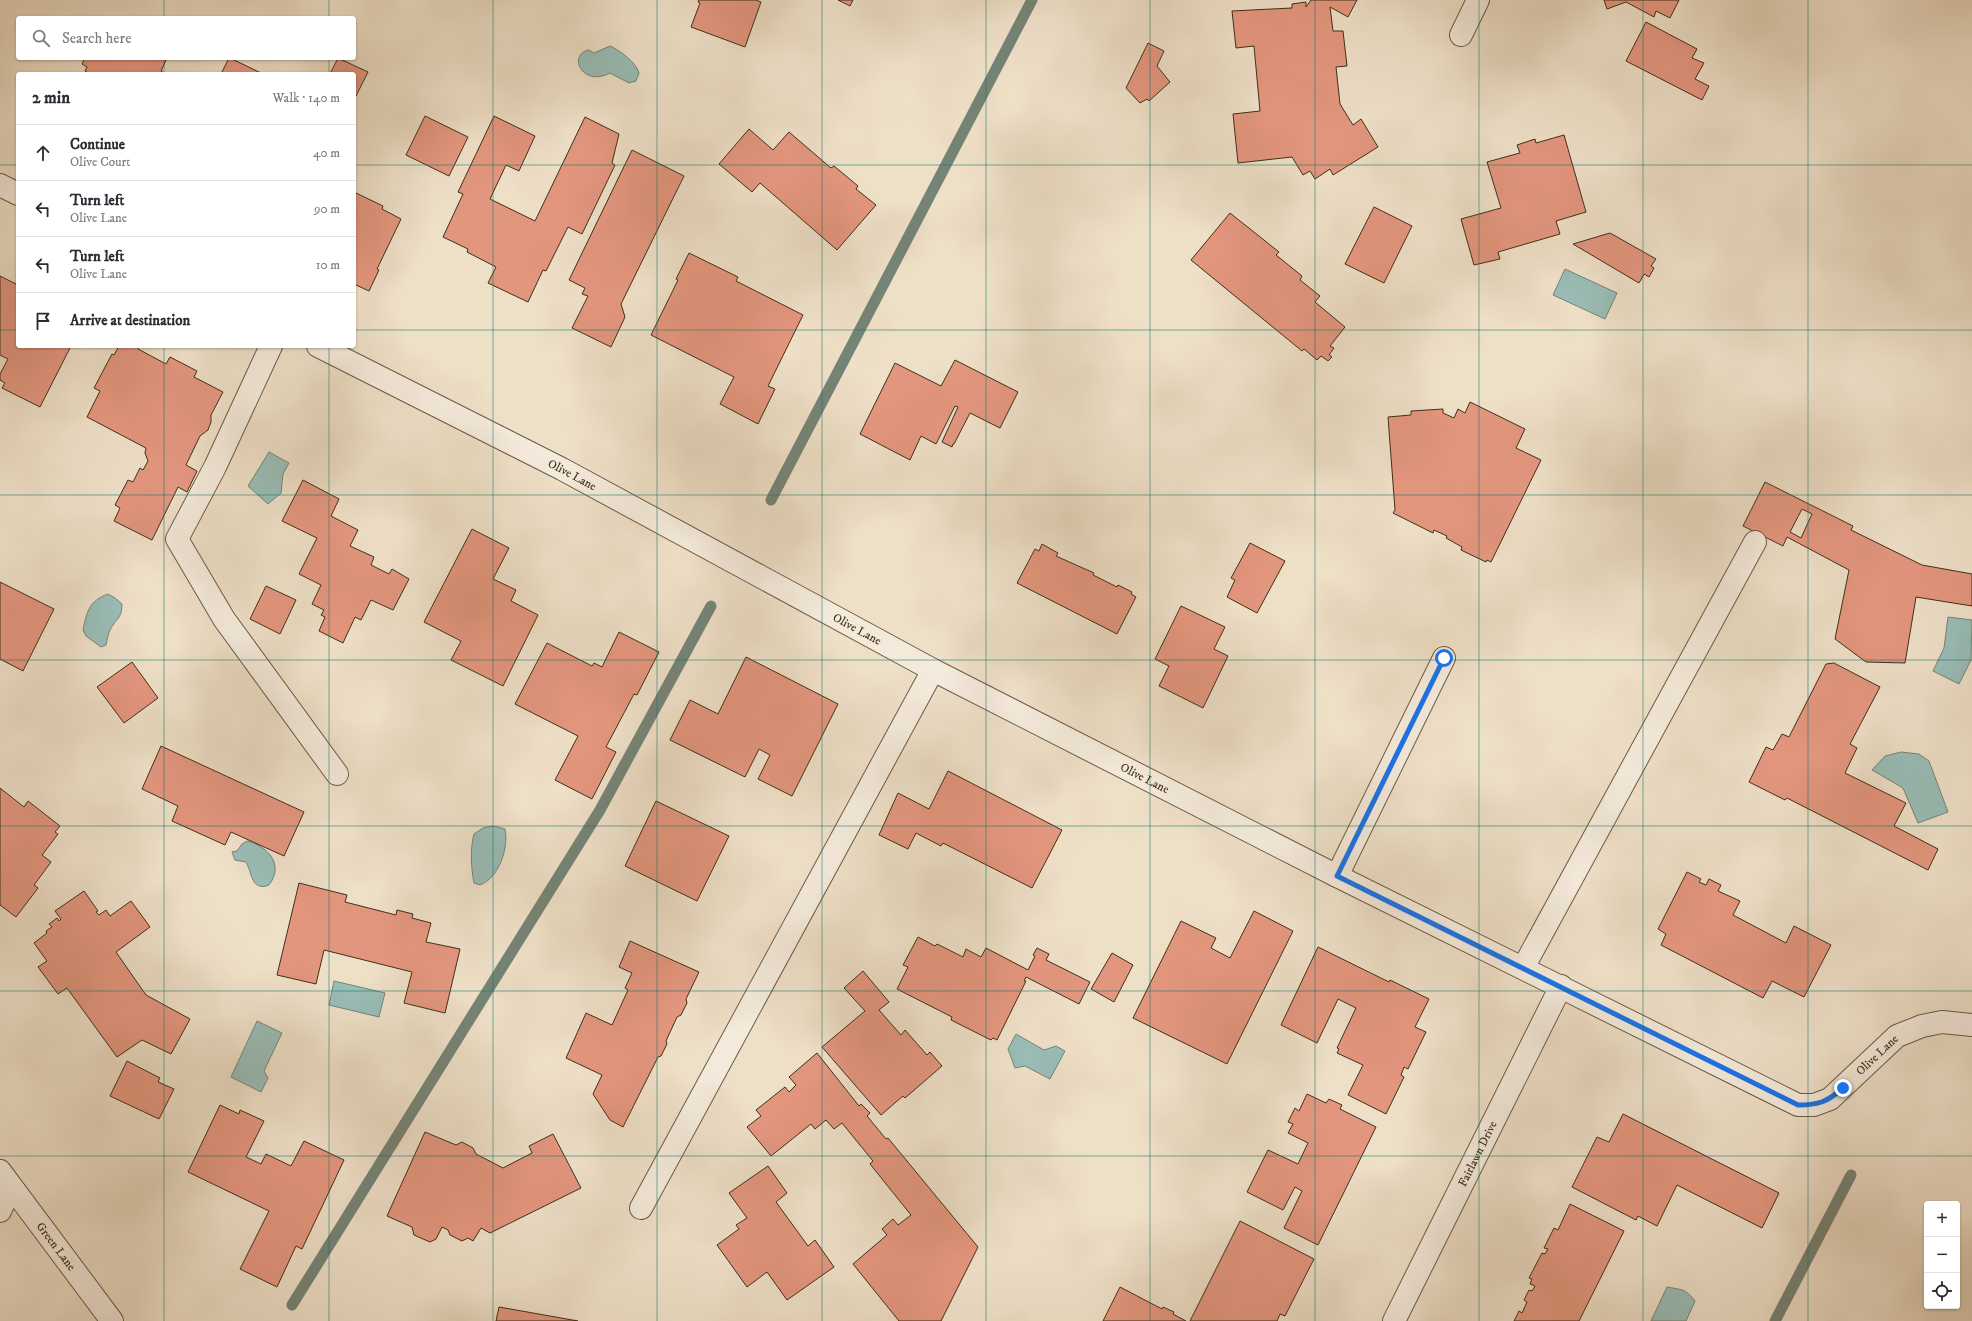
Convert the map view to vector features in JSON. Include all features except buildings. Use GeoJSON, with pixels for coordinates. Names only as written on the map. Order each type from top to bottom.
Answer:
{"type":"FeatureCollection","features":[{"type":"Feature","properties":{"kind":"street"},"geometry":{"type":"LineString","coordinates":[[1461,35],[1478,0]]}},
{"type":"Feature","properties":{"kind":"street"},"geometry":{"type":"LineString","coordinates":[[0,185],[16,193]]}},
{"type":"Feature","properties":{"kind":"street"},"geometry":{"type":"LineString","coordinates":[[271,348],[215,467],[177,539],[224,619],[338,774]]}},
{"type":"Feature","properties":{"kind":"street","name":"Olive Lane"},"geometry":{"type":"LineString","coordinates":[[322,348],[562,469],[933,670],[1337,876],[1798,1105],[1814,1105],[1830,1099],[1896,1036],[1922,1026],[1942,1022],[1972,1025]]}},
{"type":"Feature","properties":{"kind":"street"},"geometry":{"type":"LineString","coordinates":[[1524,968],[1755,542]]}},
{"type":"Feature","properties":{"kind":"street"},"geometry":{"type":"LineString","coordinates":[[1337,876],[1444,658]]}},
{"type":"Feature","properties":{"kind":"street"},"geometry":{"type":"LineString","coordinates":[[641,1208],[933,670]]}},
{"type":"Feature","properties":{"kind":"street","name":"Fairlawn Drive"},"geometry":{"type":"LineString","coordinates":[[1394,1321],[1561,986]]}},
{"type":"Feature","properties":{"kind":"street"},"geometry":{"type":"LineString","coordinates":[[0,1211],[6,1180]]}},
{"type":"Feature","properties":{"kind":"street","name":"Green Lane"},"geometry":{"type":"LineString","coordinates":[[6,1180],[112,1321]]}},
{"type":"Feature","properties":{"kind":"water"},"geometry":{"type":"Polygon","coordinates":[[[610,46],[622,53],[637,69],[639,73],[636,81],[629,83],[610,73],[600,76],[592,76],[585,73],[581,69],[579,57],[582,53],[589,50],[594,53],[610,46]]]}},
{"type":"Feature","properties":{"kind":"water"},"geometry":{"type":"Polygon","coordinates":[[[1565,269],[1617,293],[1605,319],[1553,295],[1565,269]]]}},
{"type":"Feature","properties":{"kind":"water"},"geometry":{"type":"Polygon","coordinates":[[[269,452],[289,463],[283,474],[281,493],[268,504],[248,486],[269,452]]]}},
{"type":"Feature","properties":{"kind":"water"},"geometry":{"type":"Polygon","coordinates":[[[108,594],[122,604],[122,609],[120,616],[109,632],[106,645],[101,647],[86,636],[83,630],[86,617],[93,603],[108,594]]]}},
{"type":"Feature","properties":{"kind":"water"},"geometry":{"type":"Polygon","coordinates":[[[1948,617],[1972,620],[1971,660],[1959,684],[1933,671],[1944,648],[1948,617]]]}},
{"type":"Feature","properties":{"kind":"water"},"geometry":{"type":"Polygon","coordinates":[[[1901,752],[1919,754],[1929,761],[1948,812],[1918,823],[1903,788],[1872,770],[1885,756],[1901,752]]]}},
{"type":"Feature","properties":{"kind":"water"},"geometry":{"type":"Polygon","coordinates":[[[493,826],[505,829],[506,837],[504,853],[501,862],[492,876],[480,885],[474,883],[473,877],[471,858],[474,834],[483,828],[493,826]]]}},
{"type":"Feature","properties":{"kind":"water"},"geometry":{"type":"Polygon","coordinates":[[[247,841],[261,847],[272,857],[275,870],[269,885],[259,886],[253,880],[246,862],[235,860],[232,852],[237,851],[242,844],[247,841]]]}},
{"type":"Feature","properties":{"kind":"water"},"geometry":{"type":"Polygon","coordinates":[[[334,981],[385,993],[379,1017],[329,1005],[334,981]]]}},
{"type":"Feature","properties":{"kind":"water"},"geometry":{"type":"Polygon","coordinates":[[[257,1021],[282,1033],[264,1071],[268,1078],[261,1092],[231,1077],[257,1021]]]}},
{"type":"Feature","properties":{"kind":"water"},"geometry":{"type":"Polygon","coordinates":[[[1016,1034],[1044,1050],[1056,1046],[1065,1051],[1050,1079],[1025,1066],[1015,1068],[1008,1049],[1016,1034]]]}},
{"type":"Feature","properties":{"kind":"water"},"geometry":{"type":"Polygon","coordinates":[[[1667,1287],[1680,1289],[1686,1292],[1695,1301],[1686,1321],[1651,1321],[1667,1287]]]}},
{"type":"Feature","properties":{"kind":"waterway"},"geometry":{"type":"LineString","coordinates":[[771,500],[1032,0]]}},
{"type":"Feature","properties":{"kind":"waterway"},"geometry":{"type":"LineString","coordinates":[[292,1305],[600,810],[711,606]]}},
{"type":"Feature","properties":{"kind":"waterway"},"geometry":{"type":"LineString","coordinates":[[1775,1321],[1851,1175]]}},
{"type":"Feature","properties":{"kind":"route"},"geometry":{"type":"LineString","coordinates":[[1444,658],[1337,876],[1798,1105],[1814,1105],[1830,1099],[1843,1088]]}}]}
